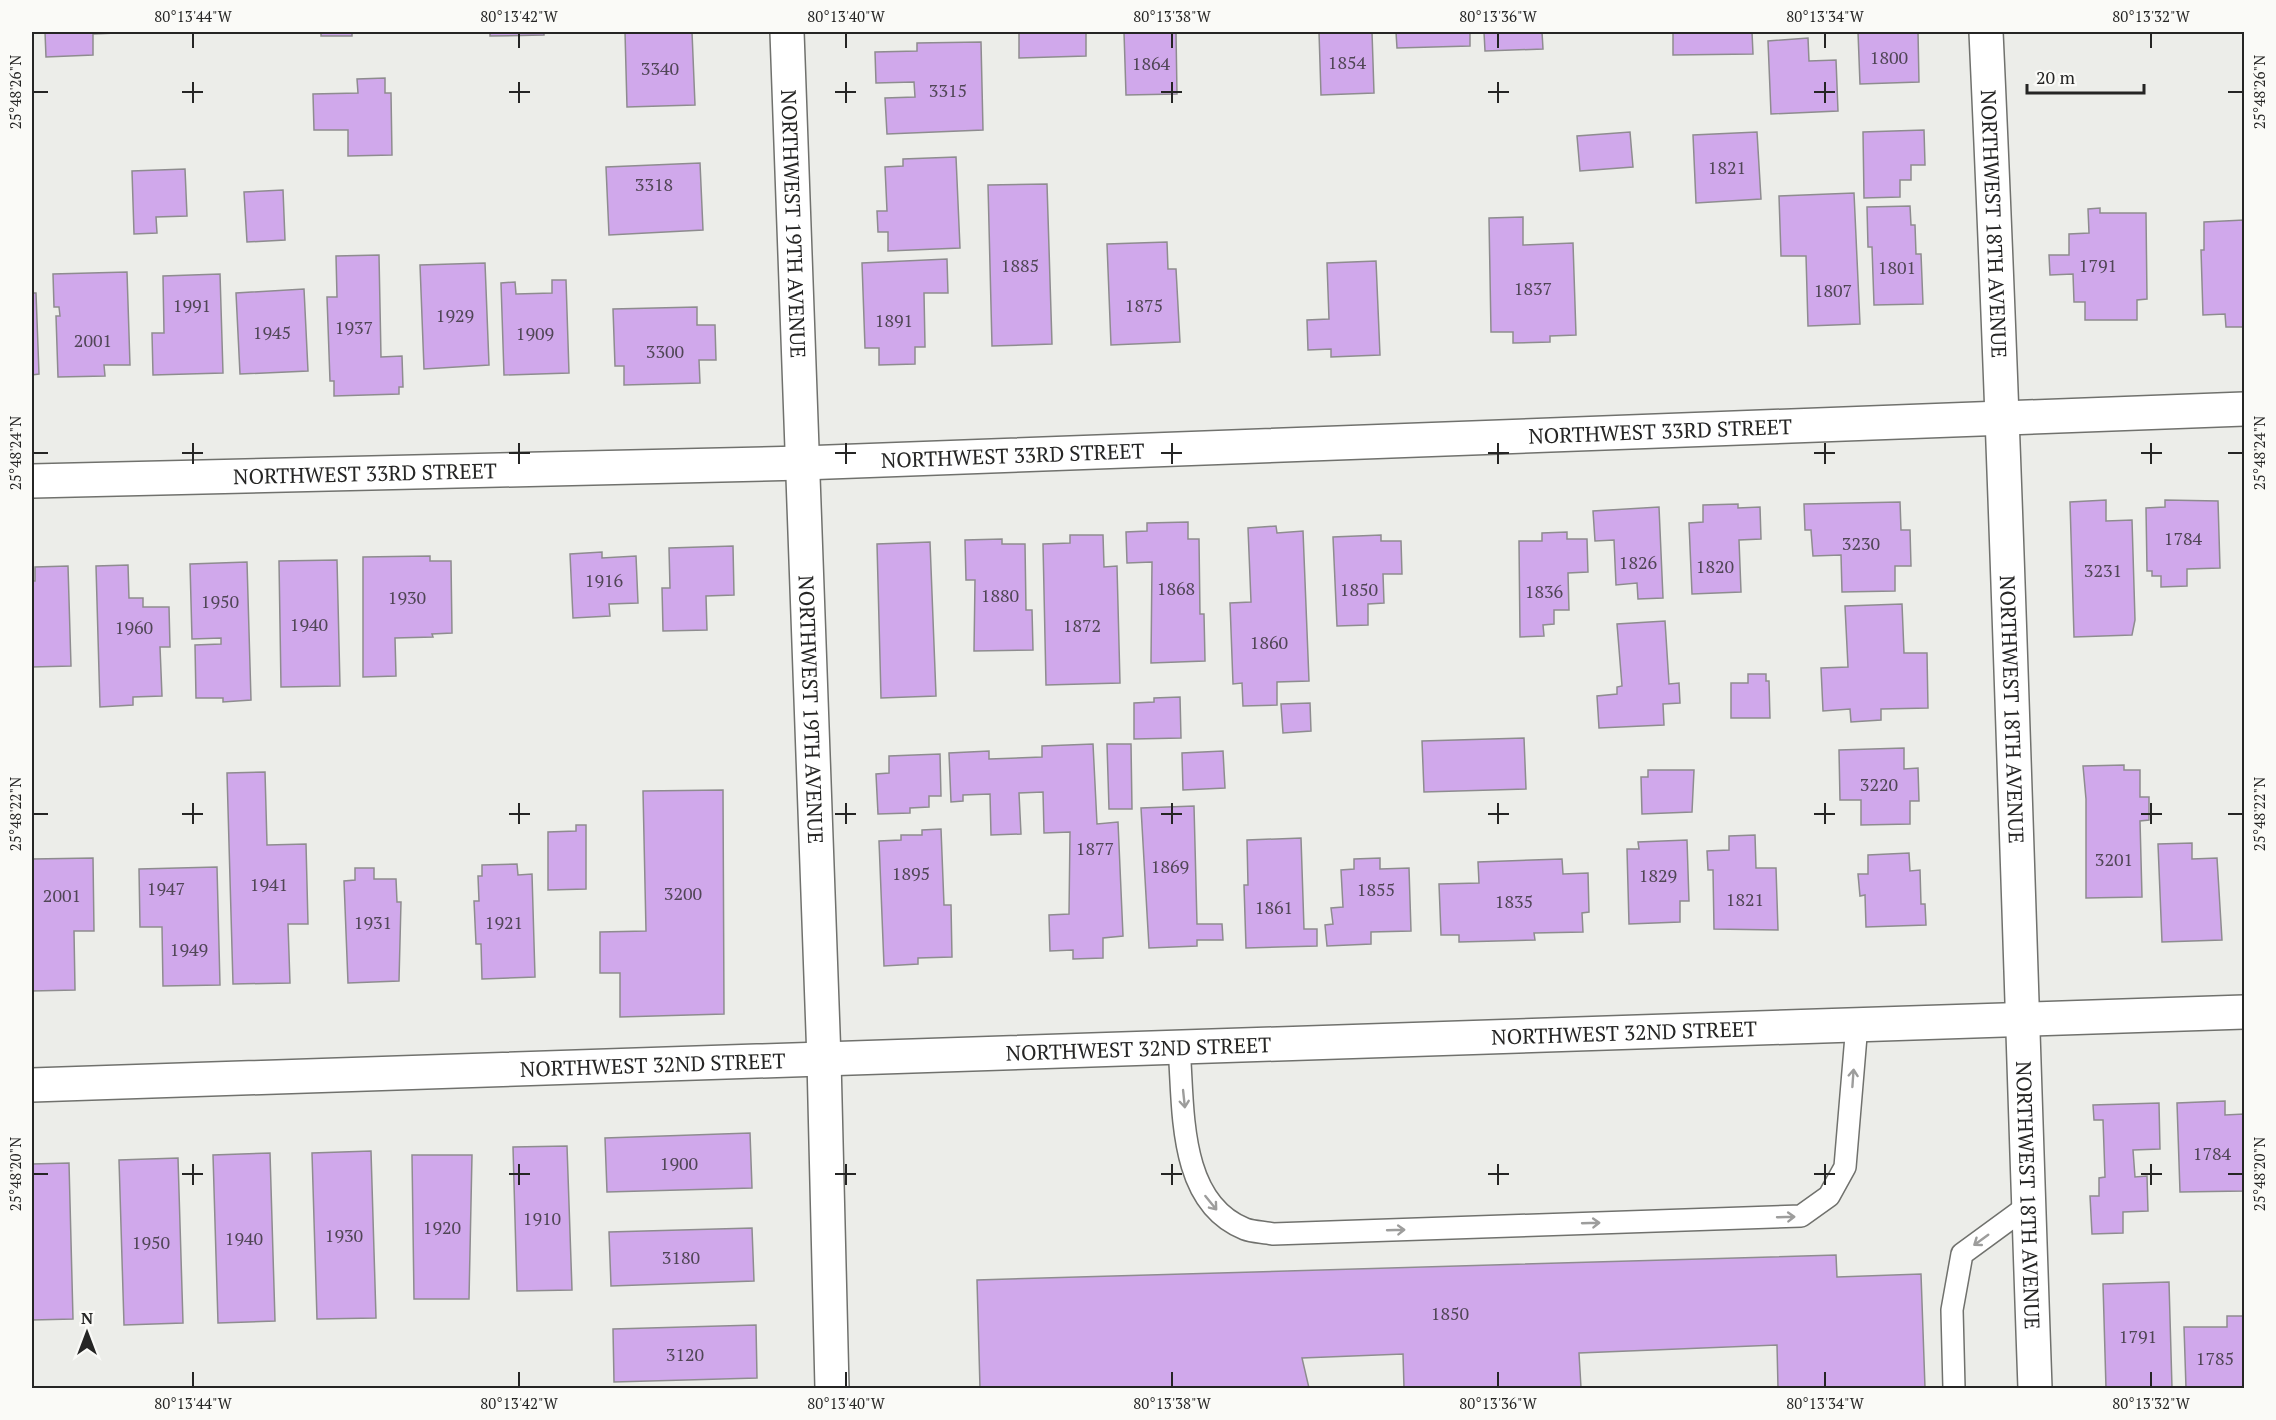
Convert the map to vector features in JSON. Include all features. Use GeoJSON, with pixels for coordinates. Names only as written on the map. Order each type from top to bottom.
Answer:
{"type":"FeatureCollection","features":[{"type":"Feature","properties":{"kind":"street","name":"NORTHWEST 19TH AVENUE"},"geometry":{"type":"LineString","coordinates":[[787,32],[824,1060],[832,1389]]}},
{"type":"Feature","properties":{"kind":"street","name":"NORTHWEST 18TH AVENUE"},"geometry":{"type":"LineString","coordinates":[[1986,32],[2004,416],[2021,1019],[2035,1389]]}},
{"type":"Feature","properties":{"kind":"street","name":"NORTHWEST 33RD STREET"},"geometry":{"type":"LineString","coordinates":[[32,481],[802,463],[2004,416],[2244,409]]}},
{"type":"Feature","properties":{"kind":"street","name":"NORTHWEST 32ND STREET"},"geometry":{"type":"LineString","coordinates":[[32,1085],[2244,1012]]}},
{"type":"Feature","properties":{"kind":"lane"},"geometry":{"type":"LineString","coordinates":[[1179,1047],[1189,1150],[1198,1187],[1216,1210],[1245,1229],[1273,1234],[1778,1217],[1801,1216],[1829,1196],[1845,1167],[1857,1024]]}},
{"type":"Feature","properties":{"kind":"lane"},"geometry":{"type":"LineString","coordinates":[[1954,1389],[1952,1310],[1962,1254],[2029,1205]]}},
{"type":"Feature","properties":{"kind":"building"},"geometry":{"type":"Polygon","coordinates":[[[45,32],[116,33],[93,34],[93,55],[46,57],[45,32]]]}},
{"type":"Feature","properties":{"kind":"building"},"geometry":{"type":"Polygon","coordinates":[[[321,32],[352,32],[352,36],[321,36],[321,32]]]}},
{"type":"Feature","properties":{"kind":"building"},"geometry":{"type":"Polygon","coordinates":[[[490,32],[544,32],[544,35],[490,36],[490,32]]]}},
{"type":"Feature","properties":{"kind":"building"},"geometry":{"type":"Polygon","coordinates":[[[625,32],[692,32],[695,105],[627,107],[625,32]]]}},
{"type":"Feature","properties":{"kind":"building"},"geometry":{"type":"Polygon","coordinates":[[[1019,32],[1086,32],[1086,56],[1019,58],[1019,32]]]}},
{"type":"Feature","properties":{"kind":"building"},"geometry":{"type":"Polygon","coordinates":[[[1124,32],[1176,32],[1177,94],[1126,95],[1124,32]]]}},
{"type":"Feature","properties":{"kind":"building"},"geometry":{"type":"Polygon","coordinates":[[[1319,32],[1372,32],[1374,93],[1321,95],[1319,32]]]}},
{"type":"Feature","properties":{"kind":"building"},"geometry":{"type":"Polygon","coordinates":[[[1396,32],[1470,32],[1470,46],[1397,48],[1396,32]]]}},
{"type":"Feature","properties":{"kind":"building"},"geometry":{"type":"Polygon","coordinates":[[[1484,32],[1542,32],[1543,49],[1485,51],[1484,32]]]}},
{"type":"Feature","properties":{"kind":"building"},"geometry":{"type":"Polygon","coordinates":[[[1673,32],[1752,32],[1753,54],[1673,55],[1673,32]]]}},
{"type":"Feature","properties":{"kind":"building"},"geometry":{"type":"Polygon","coordinates":[[[1858,32],[1918,32],[1919,82],[1860,84],[1858,32]]]}},
{"type":"Feature","properties":{"kind":"building"},"geometry":{"type":"Polygon","coordinates":[[[1808,38],[1809,61],[1836,60],[1838,111],[1771,114],[1768,41],[1808,38]]]}},
{"type":"Feature","properties":{"kind":"building"},"geometry":{"type":"Polygon","coordinates":[[[981,42],[983,130],[887,134],[885,98],[915,97],[914,82],[876,83],[875,52],[917,51],[917,43],[981,42]]]}},
{"type":"Feature","properties":{"kind":"building"},"geometry":{"type":"Polygon","coordinates":[[[385,78],[385,93],[391,93],[392,155],[348,156],[348,130],[314,130],[313,94],[358,93],[357,79],[385,78]]]}},
{"type":"Feature","properties":{"kind":"building"},"geometry":{"type":"Polygon","coordinates":[[[1924,130],[1925,165],[1911,165],[1911,180],[1900,180],[1900,197],[1864,198],[1863,132],[1924,130]]]}},
{"type":"Feature","properties":{"kind":"building"},"geometry":{"type":"Polygon","coordinates":[[[1630,132],[1633,167],[1580,171],[1577,136],[1630,132]]]}},
{"type":"Feature","properties":{"kind":"building"},"geometry":{"type":"Polygon","coordinates":[[[1757,132],[1761,199],[1696,203],[1693,135],[1757,132]]]}},
{"type":"Feature","properties":{"kind":"building"},"geometry":{"type":"Polygon","coordinates":[[[956,157],[960,248],[888,251],[888,232],[878,232],[877,211],[887,211],[885,167],[903,166],[903,159],[956,157]]]}},
{"type":"Feature","properties":{"kind":"building"},"geometry":{"type":"Polygon","coordinates":[[[700,163],[703,230],[609,235],[606,167],[700,163]]]}},
{"type":"Feature","properties":{"kind":"building"},"geometry":{"type":"Polygon","coordinates":[[[185,169],[187,216],[156,217],[157,233],[134,234],[132,171],[185,169]]]}},
{"type":"Feature","properties":{"kind":"building"},"geometry":{"type":"Polygon","coordinates":[[[1047,184],[1052,344],[992,346],[988,185],[1047,184]]]}},
{"type":"Feature","properties":{"kind":"building"},"geometry":{"type":"Polygon","coordinates":[[[283,190],[285,240],[247,242],[244,192],[283,190]]]}},
{"type":"Feature","properties":{"kind":"building"},"geometry":{"type":"Polygon","coordinates":[[[1854,193],[1860,324],[1808,326],[1806,256],[1781,256],[1779,196],[1854,193]]]}},
{"type":"Feature","properties":{"kind":"building"},"geometry":{"type":"Polygon","coordinates":[[[1910,206],[1911,225],[1915,225],[1916,254],[1921,254],[1923,304],[1874,305],[1872,247],[1868,247],[1867,207],[1910,206]]]}},
{"type":"Feature","properties":{"kind":"building"},"geometry":{"type":"Polygon","coordinates":[[[2100,208],[2100,213],[2146,213],[2147,299],[2137,300],[2137,320],[2085,320],[2085,302],[2074,302],[2073,274],[2050,275],[2049,255],[2069,255],[2069,234],[2089,233],[2088,209],[2100,208]]]}},
{"type":"Feature","properties":{"kind":"building"},"geometry":{"type":"Polygon","coordinates":[[[1523,217],[1523,245],[1573,243],[1576,335],[1550,336],[1550,342],[1513,343],[1513,332],[1491,332],[1489,218],[1523,217]]]}},
{"type":"Feature","properties":{"kind":"building"},"geometry":{"type":"Polygon","coordinates":[[[2244,220],[2244,327],[2226,327],[2225,314],[2203,315],[2201,250],[2204,250],[2204,222],[2244,220]]]}},
{"type":"Feature","properties":{"kind":"building"},"geometry":{"type":"Polygon","coordinates":[[[1167,242],[1168,269],[1176,269],[1180,342],[1111,345],[1107,244],[1167,242]]]}},
{"type":"Feature","properties":{"kind":"building"},"geometry":{"type":"Polygon","coordinates":[[[379,255],[381,357],[402,356],[403,387],[399,387],[399,394],[334,396],[334,381],[330,381],[327,297],[337,297],[336,256],[379,255]]]}},
{"type":"Feature","properties":{"kind":"building"},"geometry":{"type":"Polygon","coordinates":[[[947,259],[948,293],[924,293],[925,347],[915,347],[915,364],[879,365],[879,348],[865,348],[862,263],[947,259]]]}},
{"type":"Feature","properties":{"kind":"building"},"geometry":{"type":"Polygon","coordinates":[[[1376,261],[1380,355],[1331,357],[1331,349],[1308,350],[1307,320],[1329,319],[1327,263],[1376,261]]]}},
{"type":"Feature","properties":{"kind":"building"},"geometry":{"type":"Polygon","coordinates":[[[485,263],[489,365],[424,369],[420,265],[485,263]]]}},
{"type":"Feature","properties":{"kind":"building"},"geometry":{"type":"Polygon","coordinates":[[[127,272],[130,365],[104,365],[105,376],[58,377],[56,316],[60,316],[59,307],[54,307],[53,274],[127,272]]]}},
{"type":"Feature","properties":{"kind":"building"},"geometry":{"type":"Polygon","coordinates":[[[220,274],[223,373],[153,375],[152,333],[164,333],[163,276],[220,274]]]}},
{"type":"Feature","properties":{"kind":"building"},"geometry":{"type":"Polygon","coordinates":[[[552,280],[566,280],[569,373],[504,375],[501,283],[515,282],[516,294],[552,293],[552,280]]]}},
{"type":"Feature","properties":{"kind":"building"},"geometry":{"type":"Polygon","coordinates":[[[304,289],[308,371],[240,374],[236,293],[304,289]]]}},
{"type":"Feature","properties":{"kind":"building"},"geometry":{"type":"Polygon","coordinates":[[[32,293],[36,293],[39,374],[32,375],[32,293]]]}},
{"type":"Feature","properties":{"kind":"building"},"geometry":{"type":"Polygon","coordinates":[[[697,307],[697,325],[715,325],[716,360],[699,360],[700,383],[624,385],[624,366],[615,366],[613,309],[697,307]]]}},
{"type":"Feature","properties":{"kind":"building"},"geometry":{"type":"Polygon","coordinates":[[[2106,500],[2106,521],[2132,520],[2135,620],[2132,635],[2074,637],[2070,502],[2106,500]]]}},
{"type":"Feature","properties":{"kind":"building"},"geometry":{"type":"Polygon","coordinates":[[[2165,500],[2218,501],[2220,568],[2187,569],[2187,586],[2161,587],[2161,576],[2152,576],[2152,571],[2147,571],[2146,508],[2165,507],[2165,500]]]}},
{"type":"Feature","properties":{"kind":"building"},"geometry":{"type":"Polygon","coordinates":[[[1900,502],[1901,530],[1910,530],[1911,566],[1895,566],[1895,591],[1842,592],[1841,555],[1813,556],[1811,530],[1805,530],[1804,504],[1900,502]]]}},
{"type":"Feature","properties":{"kind":"building"},"geometry":{"type":"Polygon","coordinates":[[[1738,504],[1738,508],[1760,507],[1761,539],[1739,540],[1741,592],[1692,594],[1689,523],[1703,522],[1703,505],[1738,504]]]}},
{"type":"Feature","properties":{"kind":"building"},"geometry":{"type":"Polygon","coordinates":[[[1659,507],[1663,598],[1638,599],[1637,583],[1616,585],[1614,540],[1595,541],[1593,511],[1659,507]]]}},
{"type":"Feature","properties":{"kind":"building"},"geometry":{"type":"Polygon","coordinates":[[[1188,522],[1188,539],[1199,539],[1200,614],[1204,614],[1205,661],[1151,663],[1152,562],[1127,563],[1126,532],[1147,531],[1147,523],[1188,522]]]}},
{"type":"Feature","properties":{"kind":"building"},"geometry":{"type":"Polygon","coordinates":[[[1276,526],[1277,533],[1303,531],[1309,681],[1277,682],[1277,705],[1243,706],[1242,683],[1233,684],[1230,603],[1251,602],[1248,528],[1276,526]]]}},
{"type":"Feature","properties":{"kind":"building"},"geometry":{"type":"Polygon","coordinates":[[[1567,532],[1567,539],[1587,539],[1588,572],[1568,573],[1569,610],[1554,610],[1554,624],[1543,625],[1544,636],[1520,637],[1519,541],[1542,541],[1542,533],[1567,532]]]}},
{"type":"Feature","properties":{"kind":"building"},"geometry":{"type":"Polygon","coordinates":[[[1070,535],[1103,535],[1104,567],[1117,566],[1120,683],[1046,685],[1043,544],[1070,543],[1070,535]]]}},
{"type":"Feature","properties":{"kind":"building"},"geometry":{"type":"Polygon","coordinates":[[[1381,535],[1381,541],[1401,541],[1402,574],[1383,574],[1384,603],[1368,604],[1368,625],[1337,626],[1333,537],[1381,535]]]}},
{"type":"Feature","properties":{"kind":"building"},"geometry":{"type":"Polygon","coordinates":[[[1002,539],[1002,544],[1025,544],[1026,610],[1032,610],[1033,650],[974,651],[975,580],[966,580],[965,540],[1002,539]]]}},
{"type":"Feature","properties":{"kind":"building"},"geometry":{"type":"Polygon","coordinates":[[[930,542],[936,696],[881,698],[877,544],[930,542]]]}},
{"type":"Feature","properties":{"kind":"building"},"geometry":{"type":"Polygon","coordinates":[[[733,546],[734,595],[706,596],[707,630],[663,631],[662,588],[670,588],[669,548],[733,546]]]}},
{"type":"Feature","properties":{"kind":"building"},"geometry":{"type":"Polygon","coordinates":[[[602,552],[602,558],[636,556],[638,603],[609,604],[610,616],[573,618],[570,554],[602,552]]]}},
{"type":"Feature","properties":{"kind":"building"},"geometry":{"type":"Polygon","coordinates":[[[430,556],[430,561],[451,561],[452,633],[432,634],[433,637],[395,638],[396,676],[363,677],[363,557],[430,556]]]}},
{"type":"Feature","properties":{"kind":"building"},"geometry":{"type":"Polygon","coordinates":[[[337,560],[340,686],[281,687],[279,561],[337,560]]]}},
{"type":"Feature","properties":{"kind":"building"},"geometry":{"type":"Polygon","coordinates":[[[247,562],[251,700],[223,702],[223,698],[196,698],[195,645],[221,644],[221,638],[192,639],[190,564],[247,562]]]}},
{"type":"Feature","properties":{"kind":"building"},"geometry":{"type":"Polygon","coordinates":[[[128,565],[129,598],[143,598],[143,607],[169,607],[170,647],[160,647],[162,696],[133,697],[133,705],[100,707],[96,566],[128,565]]]}},
{"type":"Feature","properties":{"kind":"building"},"geometry":{"type":"Polygon","coordinates":[[[68,566],[71,666],[32,667],[32,581],[35,581],[35,567],[68,566]]]}},
{"type":"Feature","properties":{"kind":"building"},"geometry":{"type":"Polygon","coordinates":[[[1902,604],[1904,653],[1927,653],[1928,708],[1881,709],[1881,720],[1851,722],[1850,709],[1823,711],[1821,668],[1848,667],[1845,606],[1902,604]]]}},
{"type":"Feature","properties":{"kind":"building"},"geometry":{"type":"Polygon","coordinates":[[[1665,621],[1669,684],[1679,683],[1680,703],[1663,704],[1664,725],[1599,728],[1597,696],[1617,694],[1617,687],[1622,686],[1617,624],[1665,621]]]}},
{"type":"Feature","properties":{"kind":"building"},"geometry":{"type":"Polygon","coordinates":[[[1748,674],[1766,674],[1766,681],[1769,681],[1770,718],[1731,718],[1731,683],[1748,683],[1748,674]]]}},
{"type":"Feature","properties":{"kind":"building"},"geometry":{"type":"Polygon","coordinates":[[[1180,697],[1181,738],[1134,739],[1134,703],[1154,702],[1154,698],[1180,697]]]}},
{"type":"Feature","properties":{"kind":"building"},"geometry":{"type":"Polygon","coordinates":[[[1310,703],[1311,731],[1283,733],[1281,704],[1310,703]]]}},
{"type":"Feature","properties":{"kind":"building"},"geometry":{"type":"Polygon","coordinates":[[[1524,738],[1526,789],[1424,792],[1422,741],[1524,738]]]}},
{"type":"Feature","properties":{"kind":"building"},"geometry":{"type":"Polygon","coordinates":[[[1093,744],[1097,824],[1118,822],[1123,936],[1103,938],[1103,958],[1073,959],[1073,950],[1050,951],[1049,915],[1069,914],[1070,832],[1044,833],[1043,792],[1019,793],[1021,834],[991,835],[990,794],[963,795],[963,801],[951,802],[949,753],[989,751],[989,759],[1042,757],[1042,746],[1093,744]]]}},
{"type":"Feature","properties":{"kind":"building"},"geometry":{"type":"Polygon","coordinates":[[[1107,744],[1131,744],[1132,809],[1109,809],[1107,744]]]}},
{"type":"Feature","properties":{"kind":"building"},"geometry":{"type":"Polygon","coordinates":[[[1904,748],[1904,769],[1918,768],[1919,801],[1910,801],[1910,824],[1861,825],[1861,800],[1840,800],[1839,750],[1904,748]]]}},
{"type":"Feature","properties":{"kind":"building"},"geometry":{"type":"Polygon","coordinates":[[[1223,751],[1225,788],[1183,790],[1182,753],[1223,751]]]}},
{"type":"Feature","properties":{"kind":"building"},"geometry":{"type":"Polygon","coordinates":[[[940,754],[941,796],[929,796],[929,807],[910,808],[910,813],[878,814],[876,774],[889,773],[889,756],[940,754]]]}},
{"type":"Feature","properties":{"kind":"building"},"geometry":{"type":"Polygon","coordinates":[[[2124,765],[2124,770],[2140,770],[2140,797],[2149,797],[2149,820],[2140,821],[2142,897],[2086,898],[2086,799],[2083,766],[2124,765]]]}},
{"type":"Feature","properties":{"kind":"building"},"geometry":{"type":"Polygon","coordinates":[[[1648,770],[1694,770],[1692,812],[1642,814],[1641,777],[1648,777],[1648,770]]]}},
{"type":"Feature","properties":{"kind":"building"},"geometry":{"type":"Polygon","coordinates":[[[265,772],[267,845],[306,844],[308,924],[288,924],[290,983],[233,984],[227,773],[265,772]]]}},
{"type":"Feature","properties":{"kind":"building"},"geometry":{"type":"Polygon","coordinates":[[[723,790],[724,1014],[620,1017],[620,973],[600,973],[600,932],[646,931],[643,791],[723,790]]]}},
{"type":"Feature","properties":{"kind":"building"},"geometry":{"type":"Polygon","coordinates":[[[1194,806],[1197,924],[1222,924],[1223,940],[1197,940],[1197,946],[1149,948],[1141,808],[1194,806]]]}},
{"type":"Feature","properties":{"kind":"building"},"geometry":{"type":"Polygon","coordinates":[[[576,825],[586,825],[586,889],[548,890],[548,832],[576,831],[576,825]]]}},
{"type":"Feature","properties":{"kind":"building"},"geometry":{"type":"Polygon","coordinates":[[[941,829],[944,905],[951,905],[952,957],[918,958],[918,964],[884,966],[879,841],[901,840],[901,835],[922,835],[922,830],[941,829]]]}},
{"type":"Feature","properties":{"kind":"building"},"geometry":{"type":"Polygon","coordinates":[[[1755,835],[1756,868],[1776,868],[1778,930],[1714,929],[1713,870],[1708,870],[1707,851],[1729,850],[1729,836],[1755,835]]]}},
{"type":"Feature","properties":{"kind":"building"},"geometry":{"type":"Polygon","coordinates":[[[1301,838],[1304,929],[1317,929],[1317,946],[1246,948],[1244,885],[1248,885],[1247,840],[1301,838]]]}},
{"type":"Feature","properties":{"kind":"building"},"geometry":{"type":"Polygon","coordinates":[[[1687,840],[1689,901],[1680,901],[1680,922],[1629,924],[1627,849],[1639,849],[1638,842],[1687,840]]]}},
{"type":"Feature","properties":{"kind":"building"},"geometry":{"type":"Polygon","coordinates":[[[2192,843],[2192,859],[2217,858],[2222,940],[2162,942],[2158,844],[2192,843]]]}},
{"type":"Feature","properties":{"kind":"building"},"geometry":{"type":"Polygon","coordinates":[[[1909,853],[1910,871],[1920,870],[1921,904],[1925,904],[1926,925],[1866,927],[1865,895],[1860,896],[1858,874],[1868,874],[1868,855],[1909,853]]]}},
{"type":"Feature","properties":{"kind":"building"},"geometry":{"type":"Polygon","coordinates":[[[93,858],[94,931],[74,931],[75,990],[32,991],[32,859],[93,858]]]}},
{"type":"Feature","properties":{"kind":"building"},"geometry":{"type":"Polygon","coordinates":[[[1380,858],[1380,869],[1409,868],[1411,931],[1371,932],[1371,944],[1327,946],[1325,925],[1333,924],[1331,908],[1343,907],[1341,870],[1354,869],[1354,859],[1380,858]]]}},
{"type":"Feature","properties":{"kind":"building"},"geometry":{"type":"Polygon","coordinates":[[[1562,859],[1563,874],[1588,873],[1589,912],[1582,913],[1583,932],[1534,933],[1535,940],[1459,942],[1459,935],[1441,935],[1439,884],[1479,883],[1478,862],[1562,859]]]}},
{"type":"Feature","properties":{"kind":"building"},"geometry":{"type":"Polygon","coordinates":[[[517,864],[518,875],[532,874],[535,977],[482,979],[481,944],[476,944],[474,901],[479,901],[478,876],[482,876],[482,865],[517,864]]]}},
{"type":"Feature","properties":{"kind":"building"},"geometry":{"type":"Polygon","coordinates":[[[217,867],[220,985],[163,986],[162,927],[140,927],[139,869],[217,867]]]}},
{"type":"Feature","properties":{"kind":"building"},"geometry":{"type":"Polygon","coordinates":[[[355,868],[374,868],[374,879],[396,879],[397,902],[401,902],[399,981],[348,983],[344,881],[355,880],[355,868]]]}},
{"type":"Feature","properties":{"kind":"building"},"geometry":{"type":"Polygon","coordinates":[[[2225,1101],[2225,1115],[2244,1114],[2244,1191],[2180,1192],[2177,1103],[2225,1101]]]}},
{"type":"Feature","properties":{"kind":"building"},"geometry":{"type":"Polygon","coordinates":[[[2159,1103],[2160,1149],[2133,1150],[2135,1177],[2147,1176],[2148,1211],[2123,1212],[2123,1233],[2092,1234],[2090,1196],[2099,1196],[2099,1178],[2105,1177],[2103,1120],[2094,1120],[2093,1105],[2159,1103]]]}},
{"type":"Feature","properties":{"kind":"building"},"geometry":{"type":"Polygon","coordinates":[[[750,1133],[752,1188],[607,1192],[605,1138],[750,1133]]]}},
{"type":"Feature","properties":{"kind":"building"},"geometry":{"type":"Polygon","coordinates":[[[567,1146],[572,1290],[517,1291],[513,1147],[567,1146]]]}},
{"type":"Feature","properties":{"kind":"building"},"geometry":{"type":"Polygon","coordinates":[[[371,1151],[376,1318],[317,1319],[312,1153],[371,1151]]]}},
{"type":"Feature","properties":{"kind":"building"},"geometry":{"type":"Polygon","coordinates":[[[270,1153],[275,1321],[218,1323],[213,1155],[270,1153]]]}},
{"type":"Feature","properties":{"kind":"building"},"geometry":{"type":"Polygon","coordinates":[[[412,1155],[472,1155],[469,1299],[414,1299],[412,1155]]]}},
{"type":"Feature","properties":{"kind":"building"},"geometry":{"type":"Polygon","coordinates":[[[178,1158],[183,1323],[124,1325],[119,1160],[178,1158]]]}},
{"type":"Feature","properties":{"kind":"building"},"geometry":{"type":"Polygon","coordinates":[[[69,1163],[73,1319],[32,1320],[32,1164],[69,1163]]]}},
{"type":"Feature","properties":{"kind":"building"},"geometry":{"type":"Polygon","coordinates":[[[752,1228],[754,1281],[611,1286],[609,1232],[752,1228]]]}},
{"type":"Feature","properties":{"kind":"building"},"geometry":{"type":"Polygon","coordinates":[[[1836,1255],[1837,1277],[1921,1274],[1925,1388],[1778,1388],[1777,1345],[1579,1353],[1581,1388],[1404,1388],[1403,1354],[1302,1358],[1309,1388],[980,1388],[977,1280],[1836,1255]]]}},
{"type":"Feature","properties":{"kind":"building"},"geometry":{"type":"Polygon","coordinates":[[[2169,1282],[2172,1388],[2106,1388],[2103,1284],[2169,1282]]]}},
{"type":"Feature","properties":{"kind":"building"},"geometry":{"type":"Polygon","coordinates":[[[2227,1316],[2244,1316],[2244,1388],[2186,1388],[2184,1327],[2227,1327],[2227,1316]]]}},
{"type":"Feature","properties":{"kind":"building"},"geometry":{"type":"Polygon","coordinates":[[[756,1325],[757,1378],[614,1382],[613,1329],[756,1325]]]}}]}
